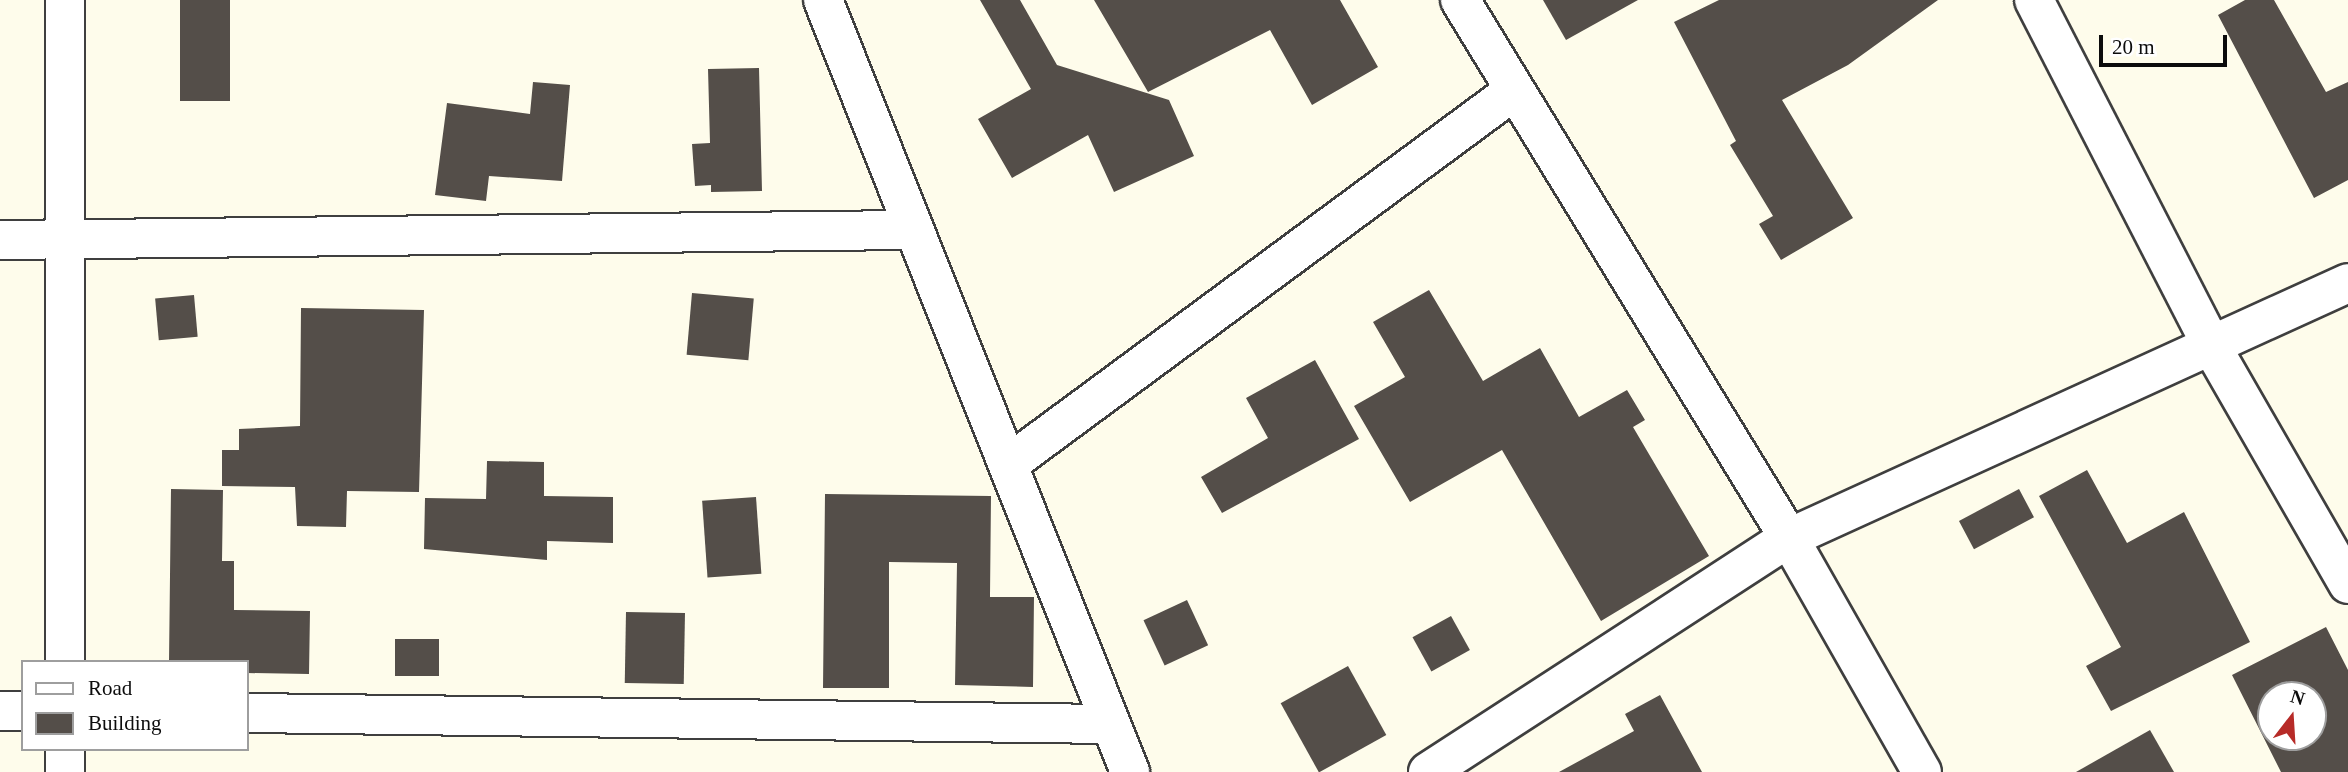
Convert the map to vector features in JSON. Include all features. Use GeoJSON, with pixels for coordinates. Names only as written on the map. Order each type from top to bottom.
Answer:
{"type":"FeatureCollection","features":[{"type":"Feature","properties":{"kind":"street"},"geometry":{"type":"LineString","coordinates":[[65,0],[65,660]]}},
{"type":"Feature","properties":{"kind":"street"},"geometry":{"type":"LineString","coordinates":[[823,0],[913,230],[1010,463],[1106,724],[1130,772]]}},
{"type":"Feature","properties":{"kind":"street"},"geometry":{"type":"LineString","coordinates":[[1460,0],[1511,93],[1789,538],[1922,772]]}},
{"type":"Feature","properties":{"kind":"street"},"geometry":{"type":"LineString","coordinates":[[2034,0],[2213,349],[2348,584]]}},
{"type":"Feature","properties":{"kind":"street"},"geometry":{"type":"LineString","coordinates":[[1010,463],[1511,93]]}},
{"type":"Feature","properties":{"kind":"street"},"geometry":{"type":"LineString","coordinates":[[0,240],[913,230]]}},
{"type":"Feature","properties":{"kind":"street"},"geometry":{"type":"LineString","coordinates":[[1428,772],[1789,538],[2213,349],[2348,283]]}},
{"type":"Feature","properties":{"kind":"street"},"geometry":{"type":"LineString","coordinates":[[0,711],[21,711]]}},
{"type":"Feature","properties":{"kind":"street"},"geometry":{"type":"LineString","coordinates":[[248,713],[1106,724]]}},
{"type":"Feature","properties":{"kind":"street"},"geometry":{"type":"LineString","coordinates":[[65,751],[65,772]]}},
{"type":"Feature","properties":{"kind":"building"},"geometry":{"type":"Polygon","coordinates":[[[180,0],[230,0],[230,101],[180,101],[180,0]]]}},
{"type":"Feature","properties":{"kind":"building"},"geometry":{"type":"Polygon","coordinates":[[[980,0],[1020,0],[1057,65],[1169,100],[1194,156],[1114,192],[1088,135],[1012,178],[978,119],[1031,89],[980,0]]]}},
{"type":"Feature","properties":{"kind":"building"},"geometry":{"type":"Polygon","coordinates":[[[1094,0],[1340,0],[1378,67],[1312,105],[1270,30],[1148,92],[1094,0]]]}},
{"type":"Feature","properties":{"kind":"building"},"geometry":{"type":"Polygon","coordinates":[[[1543,0],[1638,0],[1566,40],[1543,0]]]}},
{"type":"Feature","properties":{"kind":"building"},"geometry":{"type":"Polygon","coordinates":[[[1719,0],[1938,0],[1848,65],[1782,100],[1853,218],[1781,260],[1759,224],[1773,216],[1730,145],[1736,141],[1674,22],[1719,0]]]}},
{"type":"Feature","properties":{"kind":"building"},"geometry":{"type":"Polygon","coordinates":[[[2245,0],[2274,0],[2326,92],[2348,82],[2348,180],[2314,198],[2218,15],[2245,0]]]}},
{"type":"Feature","properties":{"kind":"building"},"geometry":{"type":"Polygon","coordinates":[[[759,68],[762,191],[711,192],[711,185],[695,186],[692,144],[710,143],[708,69],[759,68]]]}},
{"type":"Feature","properties":{"kind":"building"},"geometry":{"type":"Polygon","coordinates":[[[533,82],[570,85],[562,181],[489,176],[486,201],[435,195],[447,103],[530,114],[533,82]]]}},
{"type":"Feature","properties":{"kind":"building"},"geometry":{"type":"Polygon","coordinates":[[[1429,290],[1483,381],[1540,348],[1579,417],[1627,390],[1645,420],[1633,427],[1709,556],[1601,621],[1502,450],[1410,502],[1354,406],[1405,377],[1373,322],[1429,290]]]}},
{"type":"Feature","properties":{"kind":"building"},"geometry":{"type":"Polygon","coordinates":[[[692,293],[754,298],[748,360],[687,355],[692,293]]]}},
{"type":"Feature","properties":{"kind":"building"},"geometry":{"type":"Polygon","coordinates":[[[194,295],[198,337],[159,340],[155,298],[194,295]]]}},
{"type":"Feature","properties":{"kind":"building"},"geometry":{"type":"Polygon","coordinates":[[[301,308],[424,310],[419,492],[347,491],[346,527],[297,526],[295,487],[222,486],[222,450],[239,450],[239,429],[300,426],[301,308]]]}},
{"type":"Feature","properties":{"kind":"building"},"geometry":{"type":"Polygon","coordinates":[[[1315,360],[1359,439],[1222,513],[1201,477],[1268,438],[1246,398],[1315,360]]]}},
{"type":"Feature","properties":{"kind":"building"},"geometry":{"type":"Polygon","coordinates":[[[487,461],[544,462],[544,496],[613,497],[613,543],[547,541],[547,560],[424,549],[425,498],[486,499],[487,461]]]}},
{"type":"Feature","properties":{"kind":"building"},"geometry":{"type":"Polygon","coordinates":[[[2087,470],[2127,543],[2184,512],[2250,642],[2111,711],[2086,666],[2121,647],[2039,496],[2087,470]]]}},
{"type":"Feature","properties":{"kind":"building"},"geometry":{"type":"Polygon","coordinates":[[[171,489],[223,490],[222,561],[234,561],[234,610],[310,611],[309,674],[248,673],[248,660],[169,660],[171,489]]]}},
{"type":"Feature","properties":{"kind":"building"},"geometry":{"type":"Polygon","coordinates":[[[2019,489],[2034,517],[1974,549],[1959,521],[2019,489]]]}},
{"type":"Feature","properties":{"kind":"building"},"geometry":{"type":"Polygon","coordinates":[[[825,494],[991,496],[990,597],[1034,597],[1033,687],[955,685],[957,563],[889,562],[889,688],[823,688],[825,494]]]}},
{"type":"Feature","properties":{"kind":"building"},"geometry":{"type":"Polygon","coordinates":[[[756,497],[761,574],[708,578],[702,501],[756,497]]]}},
{"type":"Feature","properties":{"kind":"building"},"geometry":{"type":"Polygon","coordinates":[[[1187,600],[1208,645],[1165,666],[1143,620],[1187,600]]]}},
{"type":"Feature","properties":{"kind":"building"},"geometry":{"type":"Polygon","coordinates":[[[626,612],[685,613],[684,684],[625,683],[626,612]]]}},
{"type":"Feature","properties":{"kind":"building"},"geometry":{"type":"Polygon","coordinates":[[[1451,616],[1470,650],[1431,671],[1413,637],[1451,616]]]}},
{"type":"Feature","properties":{"kind":"building"},"geometry":{"type":"Polygon","coordinates":[[[2326,627],[2348,670],[2348,772],[2281,772],[2270,751],[2327,751],[2327,681],[2257,681],[2257,724],[2232,675],[2326,627]]]}},
{"type":"Feature","properties":{"kind":"building"},"geometry":{"type":"Polygon","coordinates":[[[395,639],[439,639],[439,676],[395,676],[395,639]]]}},
{"type":"Feature","properties":{"kind":"building"},"geometry":{"type":"Polygon","coordinates":[[[1348,666],[1386,735],[1319,772],[1281,703],[1348,666]]]}},
{"type":"Feature","properties":{"kind":"building"},"geometry":{"type":"Polygon","coordinates":[[[1660,695],[1702,772],[1559,772],[1634,731],[1625,714],[1660,695]]]}},
{"type":"Feature","properties":{"kind":"building"},"geometry":{"type":"Polygon","coordinates":[[[2150,730],[2174,772],[2076,772],[2150,730]]]}}]}
